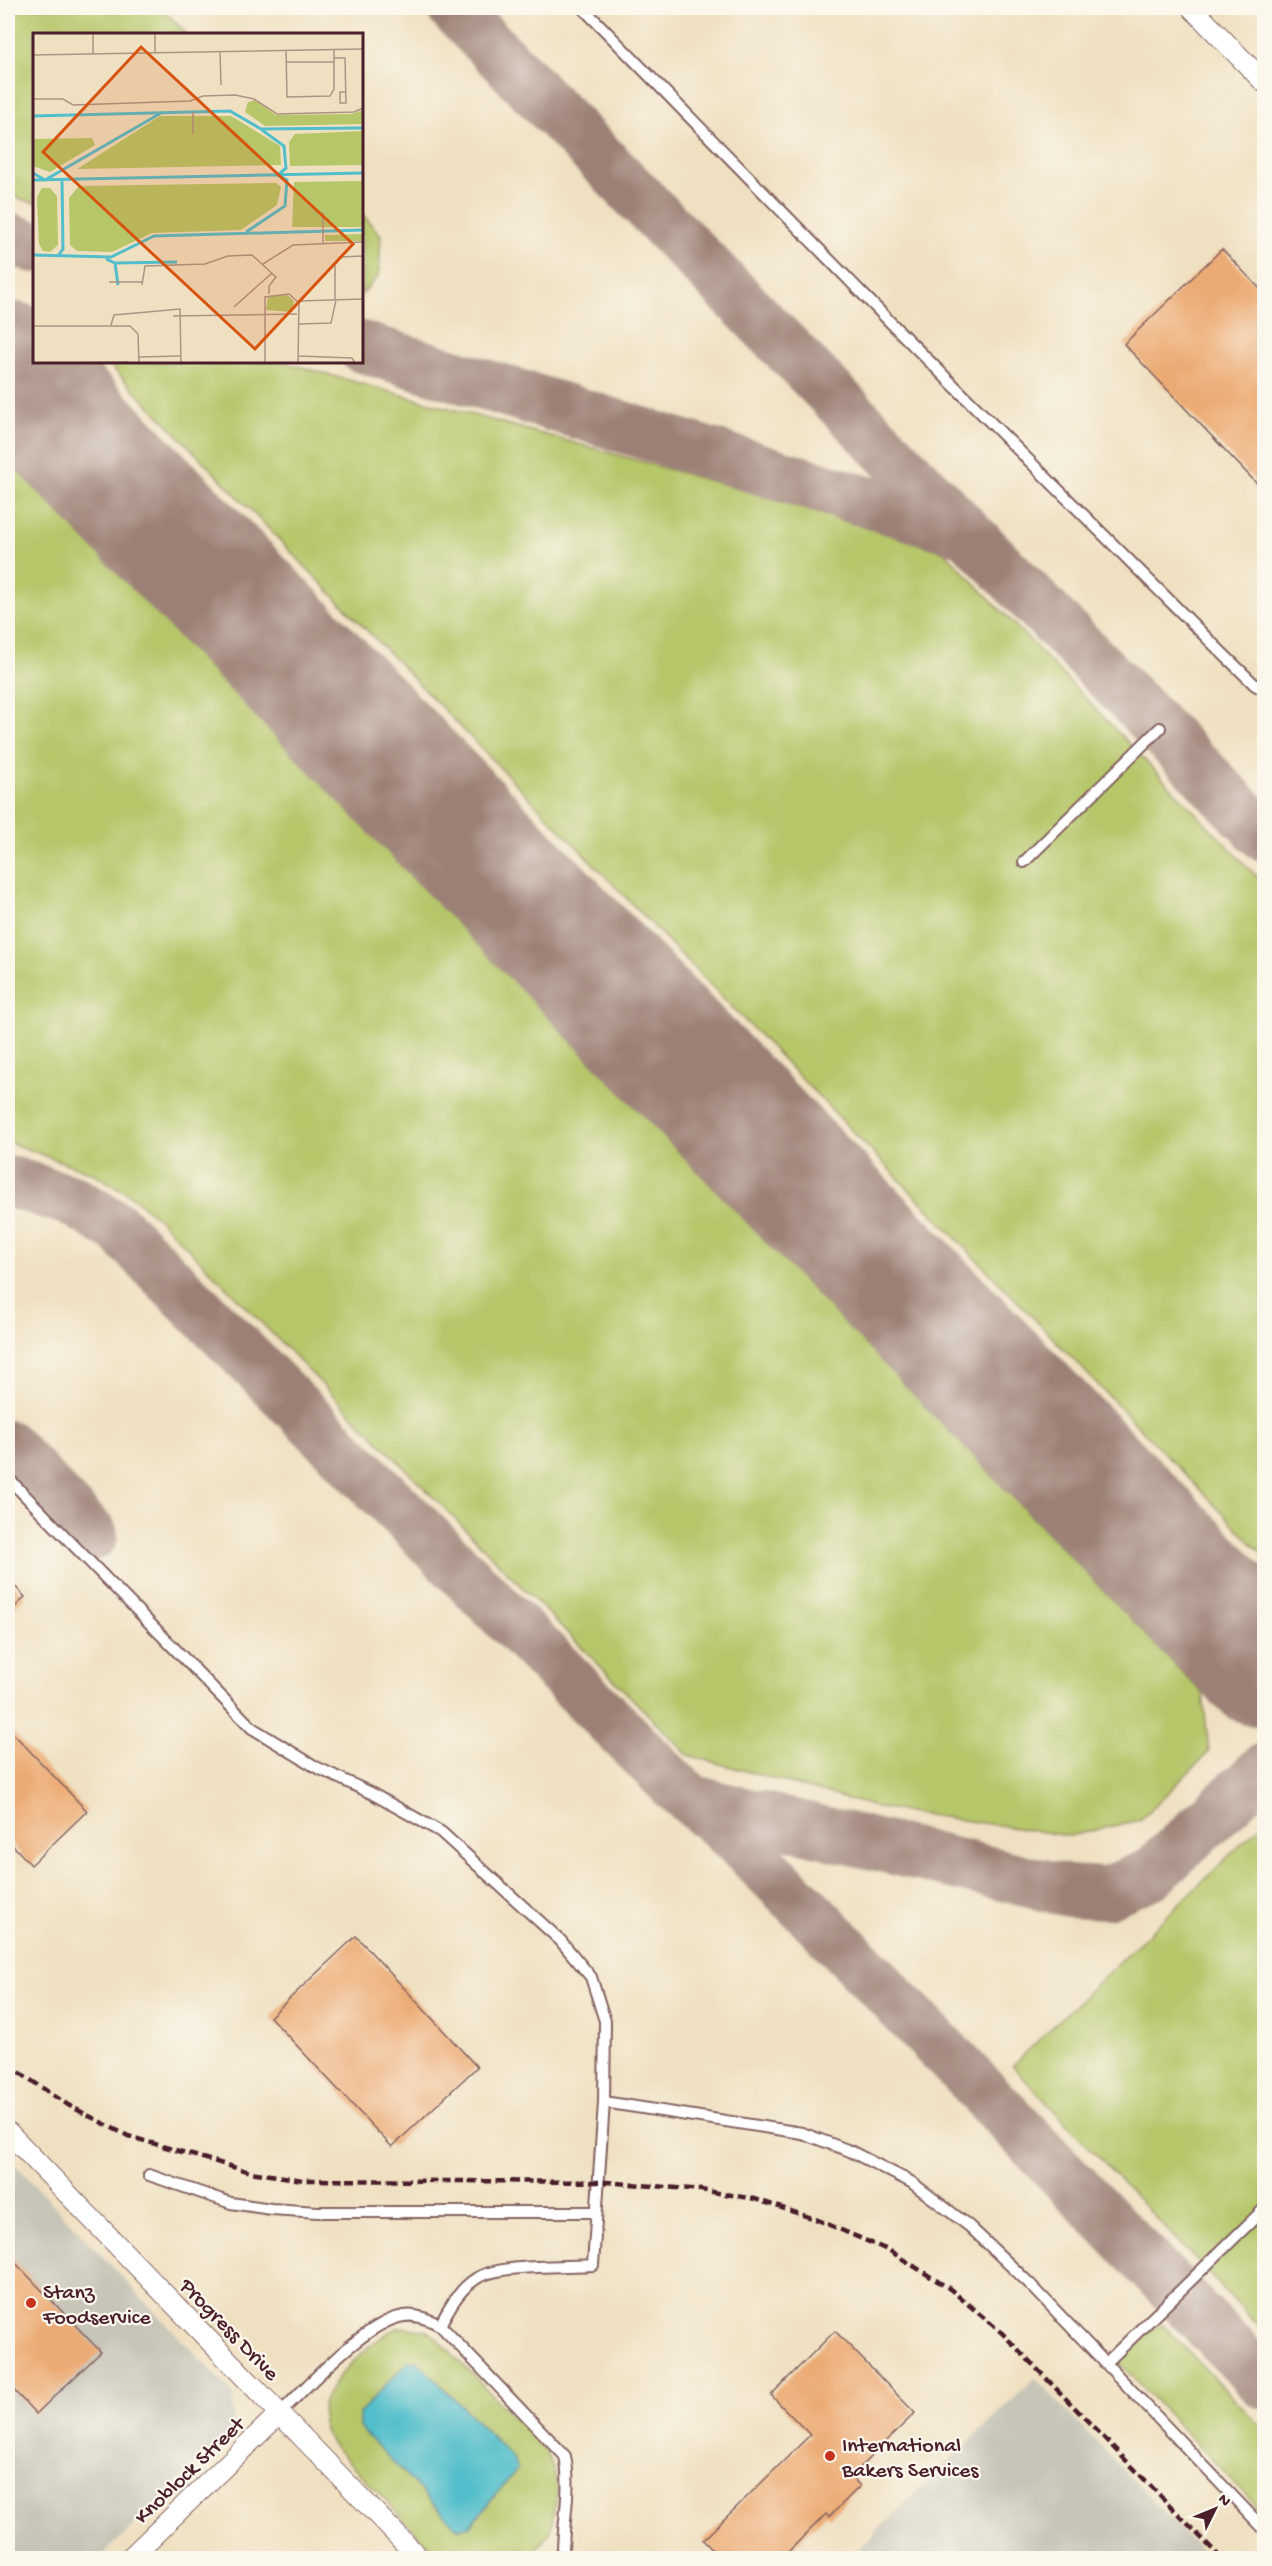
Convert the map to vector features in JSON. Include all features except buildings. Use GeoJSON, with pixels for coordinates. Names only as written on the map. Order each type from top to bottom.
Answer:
{"type":"FeatureCollection","features":[{"type":"Feature","properties":{"kind":"street"},"geometry":{"type":"LineString","coordinates":[[1192,8],[1264,82]]}},
{"type":"Feature","properties":{"kind":"street","name":"Progress Drive"},"geometry":{"type":"LineString","coordinates":[[8,2132],[419,2559]]}},
{"type":"Feature","properties":{"kind":"street","name":"Knoblock Street"},"geometry":{"type":"LineString","coordinates":[[130,2559],[280,2413]]}},
{"type":"Feature","properties":{"kind":"lane"},"geometry":{"type":"LineString","coordinates":[[583,8],[968,401],[1217,648],[1264,690]]}},
{"type":"Feature","properties":{"kind":"lane"},"geometry":{"type":"LineString","coordinates":[[1023,862],[1160,728]]}},
{"type":"Feature","properties":{"kind":"lane"},"geometry":{"type":"LineString","coordinates":[[8,1478],[252,1728],[316,1767],[371,1793],[441,1832],[560,1940],[591,1977],[604,2021],[604,2102],[594,2212],[593,2265],[494,2271],[486,2274],[468,2285],[454,2299],[440,2325]]}},
{"type":"Feature","properties":{"kind":"lane"},"geometry":{"type":"LineString","coordinates":[[604,2102],[802,2133],[850,2151],[911,2182],[969,2226],[1030,2284],[1264,2529]]}},
{"type":"Feature","properties":{"kind":"lane"},"geometry":{"type":"LineString","coordinates":[[149,2175],[231,2203],[271,2209],[318,2212],[594,2212]]}},
{"type":"Feature","properties":{"kind":"lane"},"geometry":{"type":"LineString","coordinates":[[1106,2364],[1264,2209]]}},
{"type":"Feature","properties":{"kind":"lane"},"geometry":{"type":"LineString","coordinates":[[280,2413],[358,2340],[383,2322],[405,2315],[422,2317],[440,2325],[565,2456],[570,2478],[562,2537],[563,2559]]}},
{"type":"Feature","properties":{"kind":"shaded area"},"geometry":{"type":"Polygon","coordinates":[[[8,2157],[234,2395],[233,2429],[100,2558],[8,2558],[8,2157]]]}},
{"type":"Feature","properties":{"kind":"shaded area"},"geometry":{"type":"Polygon","coordinates":[[[1035,2378],[1208,2558],[849,2558],[1035,2378]]]}},
{"type":"Feature","properties":{"kind":"green space"},"geometry":{"type":"Polygon","coordinates":[[[8,8],[161,8],[186,33],[33,33],[33,203],[8,195],[8,8]]]}},
{"type":"Feature","properties":{"kind":"green space"},"geometry":{"type":"Polygon","coordinates":[[[363,215],[381,235],[379,275],[363,293],[363,215]]]}},
{"type":"Feature","properties":{"kind":"green space"},"geometry":{"type":"Polygon","coordinates":[[[108,363],[287,363],[937,544],[1264,884],[1264,1556],[108,363]]]}},
{"type":"Feature","properties":{"kind":"green space"},"geometry":{"type":"Polygon","coordinates":[[[8,457],[1203,1694],[1209,1752],[1140,1820],[1069,1836],[876,1807],[688,1755],[161,1221],[129,1194],[92,1173],[8,1142],[8,457]]]}},
{"type":"Feature","properties":{"kind":"green space"},"geometry":{"type":"Polygon","coordinates":[[[1264,1822],[1264,2332],[1012,2066],[1264,1822]]]}},
{"type":"Feature","properties":{"kind":"green space"},"geometry":{"type":"Polygon","coordinates":[[[1163,2325],[1264,2430],[1264,2514],[1120,2364],[1125,2352],[1136,2340],[1150,2330],[1163,2325]]]}},
{"type":"Feature","properties":{"kind":"green space"},"geometry":{"type":"Polygon","coordinates":[[[400,2327],[425,2330],[435,2336],[546,2451],[558,2486],[551,2530],[531,2558],[440,2558],[330,2442],[322,2417],[324,2402],[329,2392],[356,2358],[379,2339],[400,2327]]]}},
{"type":"Feature","properties":{"kind":"water"},"geometry":{"type":"Polygon","coordinates":[[[417,2361],[513,2458],[517,2469],[470,2526],[458,2529],[359,2427],[359,2413],[408,2362],[417,2361]]]}},
{"type":"Feature","properties":{"kind":"taxiway"},"geometry":{"type":"LineString","coordinates":[[453,8],[1264,835]]}},
{"type":"Feature","properties":{"kind":"taxiway"},"geometry":{"type":"LineString","coordinates":[[8,238],[33,247]]}},
{"type":"Feature","properties":{"kind":"taxiway"},"geometry":{"type":"LineString","coordinates":[[363,347],[965,532]]}},
{"type":"Feature","properties":{"kind":"taxiway"},"geometry":{"type":"LineString","coordinates":[[8,1181],[73,1201],[118,1228],[673,1784],[732,1835],[819,1922],[1264,2383]]}},
{"type":"Feature","properties":{"kind":"taxiway"},"geometry":{"type":"LineString","coordinates":[[8,1446],[92,1535]]}},
{"type":"Feature","properties":{"kind":"taxiway"},"geometry":{"type":"LineString","coordinates":[[1262,1659],[1264,1665]]}},
{"type":"Feature","properties":{"kind":"taxiway"},"geometry":{"type":"LineString","coordinates":[[698,1802],[1068,1891],[1106,1893],[1151,1874],[1264,1769]]}},
{"type":"Feature","properties":{"kind":"runway"},"geometry":{"type":"LineString","coordinates":[[8,367],[1264,1662]]}},
{"type":"Feature","properties":{"kind":"railway"},"geometry":{"type":"LineString","coordinates":[[8,2065],[68,2105],[128,2136],[250,2172],[303,2180],[606,2182],[701,2190],[755,2199],[818,2220],[890,2251],[950,2289],[1002,2333],[1221,2558]]}},
{"type":"Feature","properties":{"kind":"place","name":"Stanz Foodservice"},"geometry":{"type":"Point","coordinates":[31,2303]}},
{"type":"Feature","properties":{"kind":"place","name":"International Bakers Services"},"geometry":{"type":"Point","coordinates":[830,2456]}}]}
